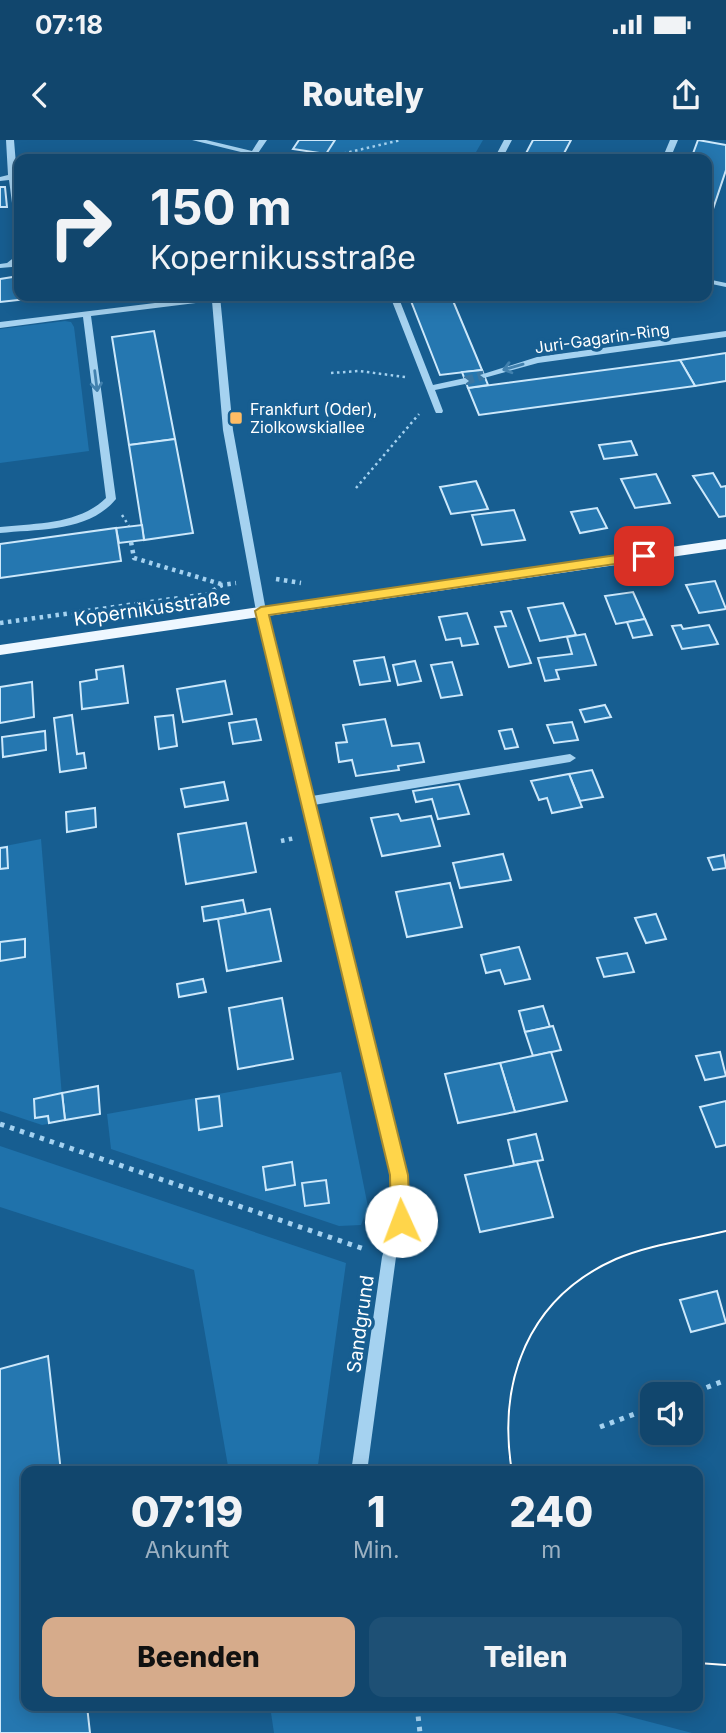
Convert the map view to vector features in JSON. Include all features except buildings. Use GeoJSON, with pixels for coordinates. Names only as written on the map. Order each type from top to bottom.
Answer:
{"type":"FeatureCollection","features":[{"type":"Feature","properties":{"kind":"main road","name":"Kopernikusstraße"},"geometry":{"type":"LineString","coordinates":[[0,650],[726,544]]}},
{"type":"Feature","properties":{"kind":"street"},"geometry":{"type":"LineString","coordinates":[[10,140],[14,191]]}},
{"type":"Feature","properties":{"kind":"street"},"geometry":{"type":"LineString","coordinates":[[196,140],[245,154]]}},
{"type":"Feature","properties":{"kind":"street"},"geometry":{"type":"LineString","coordinates":[[0,179],[12,177]]}},
{"type":"Feature","properties":{"kind":"street"},"geometry":{"type":"LineString","coordinates":[[0,324],[186,301]]}},
{"type":"Feature","properties":{"kind":"street"},"geometry":{"type":"LineString","coordinates":[[216,301],[228,430],[261,611]]}},
{"type":"Feature","properties":{"kind":"street"},"geometry":{"type":"LineString","coordinates":[[396,301],[439,411]]}},
{"type":"Feature","properties":{"kind":"street"},"geometry":{"type":"LineString","coordinates":[[0,530],[82,518],[102,511],[111,499],[87,314]]}},
{"type":"Feature","properties":{"kind":"street","name":"Juri-Gagarin-Ring"},"geometry":{"type":"LineString","coordinates":[[484,375],[537,360],[726,334]]}},
{"type":"Feature","properties":{"kind":"street"},"geometry":{"type":"LineString","coordinates":[[430,388],[465,381]]}},
{"type":"Feature","properties":{"kind":"street","name":"Sandgrund"},"geometry":{"type":"LineString","coordinates":[[261,611],[399,1175],[401,1221],[389,1257],[360,1466]]}},
{"type":"Feature","properties":{"kind":"street"},"geometry":{"type":"LineString","coordinates":[[309,801],[570,758]]}},
{"type":"Feature","properties":{"kind":"path"},"geometry":{"type":"LineString","coordinates":[[341,154],[401,140]]}},
{"type":"Feature","properties":{"kind":"path"},"geometry":{"type":"LineString","coordinates":[[271,152],[282,154]]}},
{"type":"Feature","properties":{"kind":"path"},"geometry":{"type":"LineString","coordinates":[[331,373],[359,371],[430,388],[356,488]]}},
{"type":"Feature","properties":{"kind":"path"},"geometry":{"type":"LineString","coordinates":[[131,542],[134,558],[222,585]]}},
{"type":"Feature","properties":{"kind":"path"},"geometry":{"type":"LineString","coordinates":[[0,1124],[389,1257]]}},
{"type":"Feature","properties":{"kind":"path"},"geometry":{"type":"LineString","coordinates":[[703,1389],[726,1380]]}},
{"type":"Feature","properties":{"kind":"path"},"geometry":{"type":"LineString","coordinates":[[600,1427],[640,1412]]}},
{"type":"Feature","properties":{"kind":"path"},"geometry":{"type":"LineString","coordinates":[[418,1711],[420,1733]]}},
{"type":"Feature","properties":{"kind":"shaded area"},"geometry":{"type":"Polygon","coordinates":[[[336,140],[483,140],[475,154],[326,154],[336,140]]]}},
{"type":"Feature","properties":{"kind":"shaded area"},"geometry":{"type":"Polygon","coordinates":[[[71,322],[74,327],[89,451],[0,463],[0,329],[71,322]]]}},
{"type":"Feature","properties":{"kind":"shaded area"},"geometry":{"type":"Polygon","coordinates":[[[41,839],[64,1121],[42,1125],[0,1111],[0,847],[41,839]]]}},
{"type":"Feature","properties":{"kind":"shaded area"},"geometry":{"type":"Polygon","coordinates":[[[341,1072],[368,1207],[361,1225],[339,1226],[111,1149],[107,1114],[341,1072]]]}},
{"type":"Feature","properties":{"kind":"shaded area"},"geometry":{"type":"Polygon","coordinates":[[[0,1146],[346,1263],[318,1466],[228,1466],[194,1270],[0,1207],[0,1146]]]}},
{"type":"Feature","properties":{"kind":"shaded area"},"geometry":{"type":"Polygon","coordinates":[[[271,1711],[608,1711],[692,1733],[274,1733],[271,1711]]]}},
{"type":"Feature","properties":{"kind":"tunnel"},"geometry":{"type":"LineString","coordinates":[[465,381],[484,375]]}},
{"type":"Feature","properties":{"kind":"tram line"},"geometry":{"type":"LineString","coordinates":[[511,1466],[510,1406],[515,1375],[525,1346],[540,1320],[561,1296],[586,1276],[616,1259],[657,1246],[726,1231]]}},
{"type":"Feature","properties":{"kind":"tram line"},"geometry":{"type":"LineString","coordinates":[[703,1663],[726,1665]]}},
{"type":"Feature","properties":{"kind":"place","name":"Frankfurt (Oder), Ziolkowskiallee"},"geometry":{"type":"Point","coordinates":[236,418]}},
{"type":"Feature","properties":{"kind":"route"},"geometry":{"type":"LineString","coordinates":[[401,1221],[399,1175],[261,611],[644,556]]}}]}
